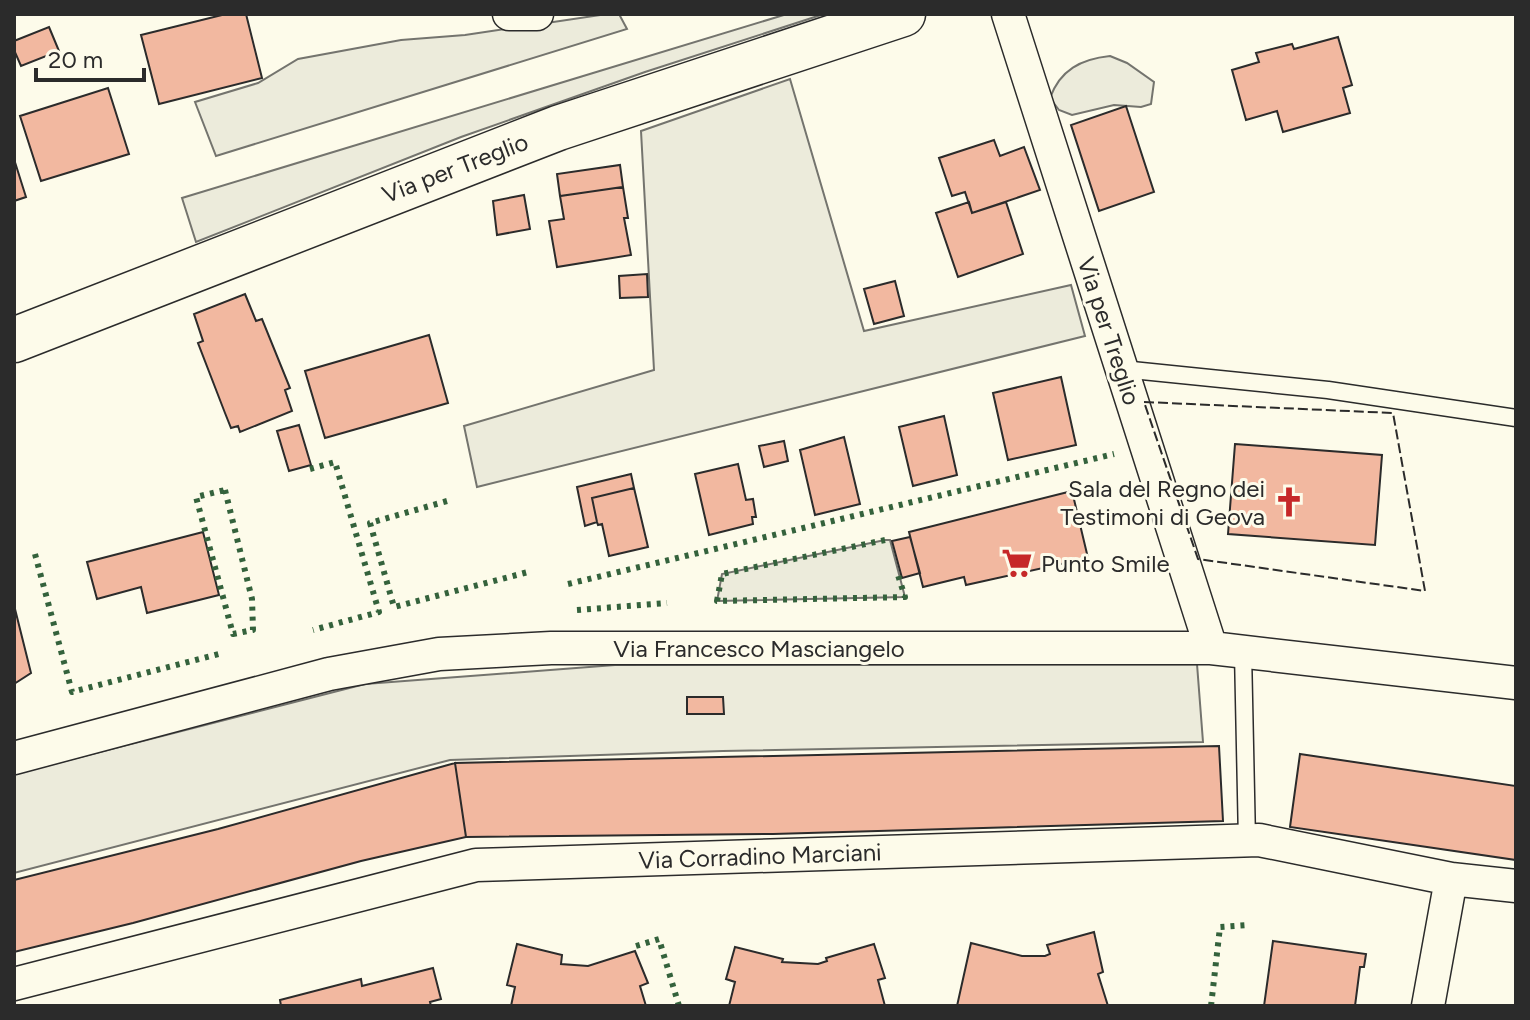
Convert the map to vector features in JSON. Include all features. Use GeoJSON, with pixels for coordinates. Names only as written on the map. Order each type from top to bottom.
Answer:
{"type":"FeatureCollection","features":[{"type":"Feature","properties":{"kind":"main road","name":"Via per Treglio"},"geometry":{"type":"LineString","coordinates":[[14,340],[558,128],[903,14]]}},
{"type":"Feature","properties":{"kind":"street"},"geometry":{"type":"LineString","coordinates":[[509,14],[537,14]]}},
{"type":"Feature","properties":{"kind":"street","name":"Via per Treglio"},"geometry":{"type":"LineString","coordinates":[[1008,14],[1211,648]]}},
{"type":"Feature","properties":{"kind":"street","name":"Via Francesco Masciangelo"},"geometry":{"type":"LineString","coordinates":[[14,758],[329,674],[439,654],[551,648],[1211,648],[1516,683]]}},
{"type":"Feature","properties":{"kind":"street","name":"Via Corradino Marciani"},"geometry":{"type":"LineString","coordinates":[[14,984],[476,865],[1259,840],[1451,879],[1516,886]]}},
{"type":"Feature","properties":{"kind":"street"},"geometry":{"type":"LineString","coordinates":[[1428,1006],[1451,879]]}},
{"type":"Feature","properties":{"kind":"lane"},"geometry":{"type":"LineString","coordinates":[[1122,369],[1328,390],[1516,418]]}},
{"type":"Feature","properties":{"kind":"lane"},"geometry":{"type":"LineString","coordinates":[[1243,652],[1247,841]]}},
{"type":"Feature","properties":{"kind":"shaded area"},"geometry":{"type":"Polygon","coordinates":[[[619,14],[627,29],[216,156],[195,102],[258,83],[298,59],[401,40],[465,35],[619,14]]]}},
{"type":"Feature","properties":{"kind":"shaded area"},"geometry":{"type":"Polygon","coordinates":[[[787,14],[824,14],[645,72],[461,137],[196,242],[182,198],[787,14]]]}},
{"type":"Feature","properties":{"kind":"shaded area"},"geometry":{"type":"Polygon","coordinates":[[[1110,56],[1127,63],[1154,82],[1151,104],[1141,107],[1114,105],[1072,115],[1059,110],[1050,98],[1066,73],[1081,63],[1110,56]]]}},
{"type":"Feature","properties":{"kind":"shaded area"},"geometry":{"type":"Polygon","coordinates":[[[790,79],[864,331],[1071,285],[1085,336],[477,487],[464,426],[654,370],[641,131],[790,79]]]}},
{"type":"Feature","properties":{"kind":"shaded area"},"geometry":{"type":"Polygon","coordinates":[[[890,540],[905,597],[717,601],[722,574],[890,540]]]}},
{"type":"Feature","properties":{"kind":"shaded area"},"geometry":{"type":"Polygon","coordinates":[[[1197,664],[1203,742],[723,751],[450,760],[14,873],[14,774],[365,684],[615,665],[1197,664]]]}},
{"type":"Feature","properties":{"kind":"building"},"geometry":{"type":"Polygon","coordinates":[[[226,14],[246,14],[262,78],[159,104],[141,35],[226,14]]]}},
{"type":"Feature","properties":{"kind":"building"},"geometry":{"type":"Polygon","coordinates":[[[49,27],[59,51],[21,66],[14,50],[14,41],[49,27]]]}},
{"type":"Feature","properties":{"kind":"building"},"geometry":{"type":"Polygon","coordinates":[[[1338,37],[1352,85],[1343,88],[1350,113],[1283,132],[1277,111],[1246,120],[1232,70],[1259,62],[1256,53],[1292,44],[1294,49],[1338,37]]]}},
{"type":"Feature","properties":{"kind":"building"},"geometry":{"type":"Polygon","coordinates":[[[108,88],[129,154],[41,181],[20,116],[108,88]]]}},
{"type":"Feature","properties":{"kind":"building"},"geometry":{"type":"Polygon","coordinates":[[[1126,106],[1154,192],[1099,211],[1071,125],[1126,106]]]}},
{"type":"Feature","properties":{"kind":"building"},"geometry":{"type":"Polygon","coordinates":[[[994,140],[1000,156],[1024,147],[1040,190],[972,213],[965,192],[952,196],[939,158],[994,140]]]}},
{"type":"Feature","properties":{"kind":"building"},"geometry":{"type":"Polygon","coordinates":[[[14,159],[26,197],[14,201],[14,159]]]}},
{"type":"Feature","properties":{"kind":"building"},"geometry":{"type":"Polygon","coordinates":[[[620,165],[623,187],[560,196],[557,174],[620,165]]]}},
{"type":"Feature","properties":{"kind":"building"},"geometry":{"type":"Polygon","coordinates":[[[623,187],[628,218],[624,218],[631,255],[557,267],[549,221],[564,219],[560,196],[623,187]]]}},
{"type":"Feature","properties":{"kind":"building"},"geometry":{"type":"Polygon","coordinates":[[[524,195],[530,229],[497,235],[493,201],[524,195]]]}},
{"type":"Feature","properties":{"kind":"building"},"geometry":{"type":"Polygon","coordinates":[[[969,202],[972,213],[1006,202],[1023,254],[958,277],[936,213],[969,202]]]}},
{"type":"Feature","properties":{"kind":"building"},"geometry":{"type":"Polygon","coordinates":[[[647,274],[648,297],[620,298],[619,276],[647,274]]]}},
{"type":"Feature","properties":{"kind":"building"},"geometry":{"type":"Polygon","coordinates":[[[895,281],[904,316],[874,324],[864,289],[895,281]]]}},
{"type":"Feature","properties":{"kind":"building"},"geometry":{"type":"Polygon","coordinates":[[[245,294],[256,321],[262,319],[290,388],[285,390],[292,411],[240,432],[238,426],[231,428],[225,413],[198,343],[203,341],[194,314],[245,294]]]}},
{"type":"Feature","properties":{"kind":"building"},"geometry":{"type":"Polygon","coordinates":[[[429,335],[448,403],[325,438],[305,371],[429,335]]]}},
{"type":"Feature","properties":{"kind":"building"},"geometry":{"type":"Polygon","coordinates":[[[1061,377],[1076,445],[1008,460],[993,393],[1061,377]]]}},
{"type":"Feature","properties":{"kind":"building"},"geometry":{"type":"Polygon","coordinates":[[[944,416],[957,475],[913,486],[899,427],[944,416]]]}},
{"type":"Feature","properties":{"kind":"building"},"geometry":{"type":"Polygon","coordinates":[[[299,425],[311,465],[289,471],[277,431],[299,425]]]}},
{"type":"Feature","properties":{"kind":"building"},"geometry":{"type":"Polygon","coordinates":[[[844,437],[860,504],[815,515],[800,450],[844,437]]]}},
{"type":"Feature","properties":{"kind":"building"},"geometry":{"type":"Polygon","coordinates":[[[784,441],[788,461],[764,467],[759,446],[784,441]]]}},
{"type":"Feature","properties":{"kind":"building"},"geometry":{"type":"Polygon","coordinates":[[[1235,444],[1382,455],[1375,545],[1228,534],[1235,444]]]}},
{"type":"Feature","properties":{"kind":"building"},"geometry":{"type":"Polygon","coordinates":[[[738,464],[746,500],[753,499],[756,517],[752,517],[753,524],[709,535],[695,474],[738,464]]]}},
{"type":"Feature","properties":{"kind":"building"},"geometry":{"type":"Polygon","coordinates":[[[631,474],[634,488],[592,498],[597,522],[585,526],[577,487],[631,474]]]}},
{"type":"Feature","properties":{"kind":"building"},"geometry":{"type":"Polygon","coordinates":[[[634,488],[648,547],[609,556],[592,498],[634,488]]]}},
{"type":"Feature","properties":{"kind":"building"},"geometry":{"type":"Polygon","coordinates":[[[1072,491],[1088,558],[966,585],[964,577],[923,587],[909,532],[1072,491]]]}},
{"type":"Feature","properties":{"kind":"building"},"geometry":{"type":"Polygon","coordinates":[[[203,532],[219,595],[147,613],[141,587],[97,599],[87,562],[203,532]]]}},
{"type":"Feature","properties":{"kind":"building"},"geometry":{"type":"Polygon","coordinates":[[[910,537],[920,573],[902,578],[892,541],[910,537]]]}},
{"type":"Feature","properties":{"kind":"building"},"geometry":{"type":"Polygon","coordinates":[[[14,605],[31,673],[14,684],[14,605]]]}},
{"type":"Feature","properties":{"kind":"building"},"geometry":{"type":"Polygon","coordinates":[[[687,697],[723,697],[724,714],[687,714],[687,697]]]}},
{"type":"Feature","properties":{"kind":"building"},"geometry":{"type":"Polygon","coordinates":[[[1219,746],[1223,821],[773,834],[466,837],[455,763],[1219,746]]]}},
{"type":"Feature","properties":{"kind":"building"},"geometry":{"type":"Polygon","coordinates":[[[1300,754],[1516,786],[1516,860],[1290,827],[1300,754]]]}},
{"type":"Feature","properties":{"kind":"building"},"geometry":{"type":"Polygon","coordinates":[[[455,763],[466,837],[361,861],[14,952],[14,880],[218,829],[455,763]]]}},
{"type":"Feature","properties":{"kind":"building"},"geometry":{"type":"Polygon","coordinates":[[[1094,932],[1103,972],[1098,974],[1108,1006],[957,1006],[971,943],[1022,956],[1045,956],[1050,954],[1047,945],[1094,932]]]}},
{"type":"Feature","properties":{"kind":"building"},"geometry":{"type":"Polygon","coordinates":[[[1273,941],[1366,954],[1364,967],[1360,967],[1355,1006],[1264,1006],[1273,941]]]}},
{"type":"Feature","properties":{"kind":"building"},"geometry":{"type":"Polygon","coordinates":[[[517,944],[562,955],[561,964],[588,966],[635,951],[648,983],[640,986],[646,1006],[511,1006],[515,987],[507,985],[517,944]]]}},
{"type":"Feature","properties":{"kind":"building"},"geometry":{"type":"Polygon","coordinates":[[[874,944],[885,978],[878,980],[885,1006],[729,1006],[735,982],[726,979],[735,947],[783,959],[782,962],[818,964],[827,961],[826,958],[874,944]]]}},
{"type":"Feature","properties":{"kind":"building"},"geometry":{"type":"Polygon","coordinates":[[[433,968],[441,999],[430,1002],[431,1006],[281,1006],[280,1000],[361,979],[362,986],[433,968]]]}},
{"type":"Feature","properties":{"kind":"hedge"},"geometry":{"type":"LineString","coordinates":[[568,584],[1114,454]]}},
{"type":"Feature","properties":{"kind":"hedge"},"geometry":{"type":"LineString","coordinates":[[310,469],[335,462],[379,612],[313,630]]}},
{"type":"Feature","properties":{"kind":"hedge"},"geometry":{"type":"LineString","coordinates":[[225,490],[252,599],[253,630],[233,634],[196,497],[225,490]]}},
{"type":"Feature","properties":{"kind":"hedge"},"geometry":{"type":"LineString","coordinates":[[447,501],[370,523],[394,607],[528,572]]}},
{"type":"Feature","properties":{"kind":"hedge"},"geometry":{"type":"LineString","coordinates":[[885,540],[722,574],[717,601],[905,597],[897,572]]}},
{"type":"Feature","properties":{"kind":"hedge"},"geometry":{"type":"LineString","coordinates":[[35,554],[72,692],[223,653]]}},
{"type":"Feature","properties":{"kind":"hedge"},"geometry":{"type":"LineString","coordinates":[[577,610],[667,603]]}},
{"type":"Feature","properties":{"kind":"hedge"},"geometry":{"type":"LineString","coordinates":[[1211,1006],[1220,927],[1248,925]]}},
{"type":"Feature","properties":{"kind":"hedge"},"geometry":{"type":"LineString","coordinates":[[636,946],[659,939],[679,1006]]}},
{"type":"Feature","properties":{"kind":"fence"},"geometry":{"type":"LineString","coordinates":[[1144,402],[1393,413],[1425,591],[1198,559],[1144,402]]}},
{"type":"Feature","properties":{"kind":"place","name":"Sala del Regno dei Testimoni di Geova"},"geometry":{"type":"Point","coordinates":[1289,502]}},
{"type":"Feature","properties":{"kind":"place","name":"Punto Smile"},"geometry":{"type":"Point","coordinates":[1017,563]}}]}
